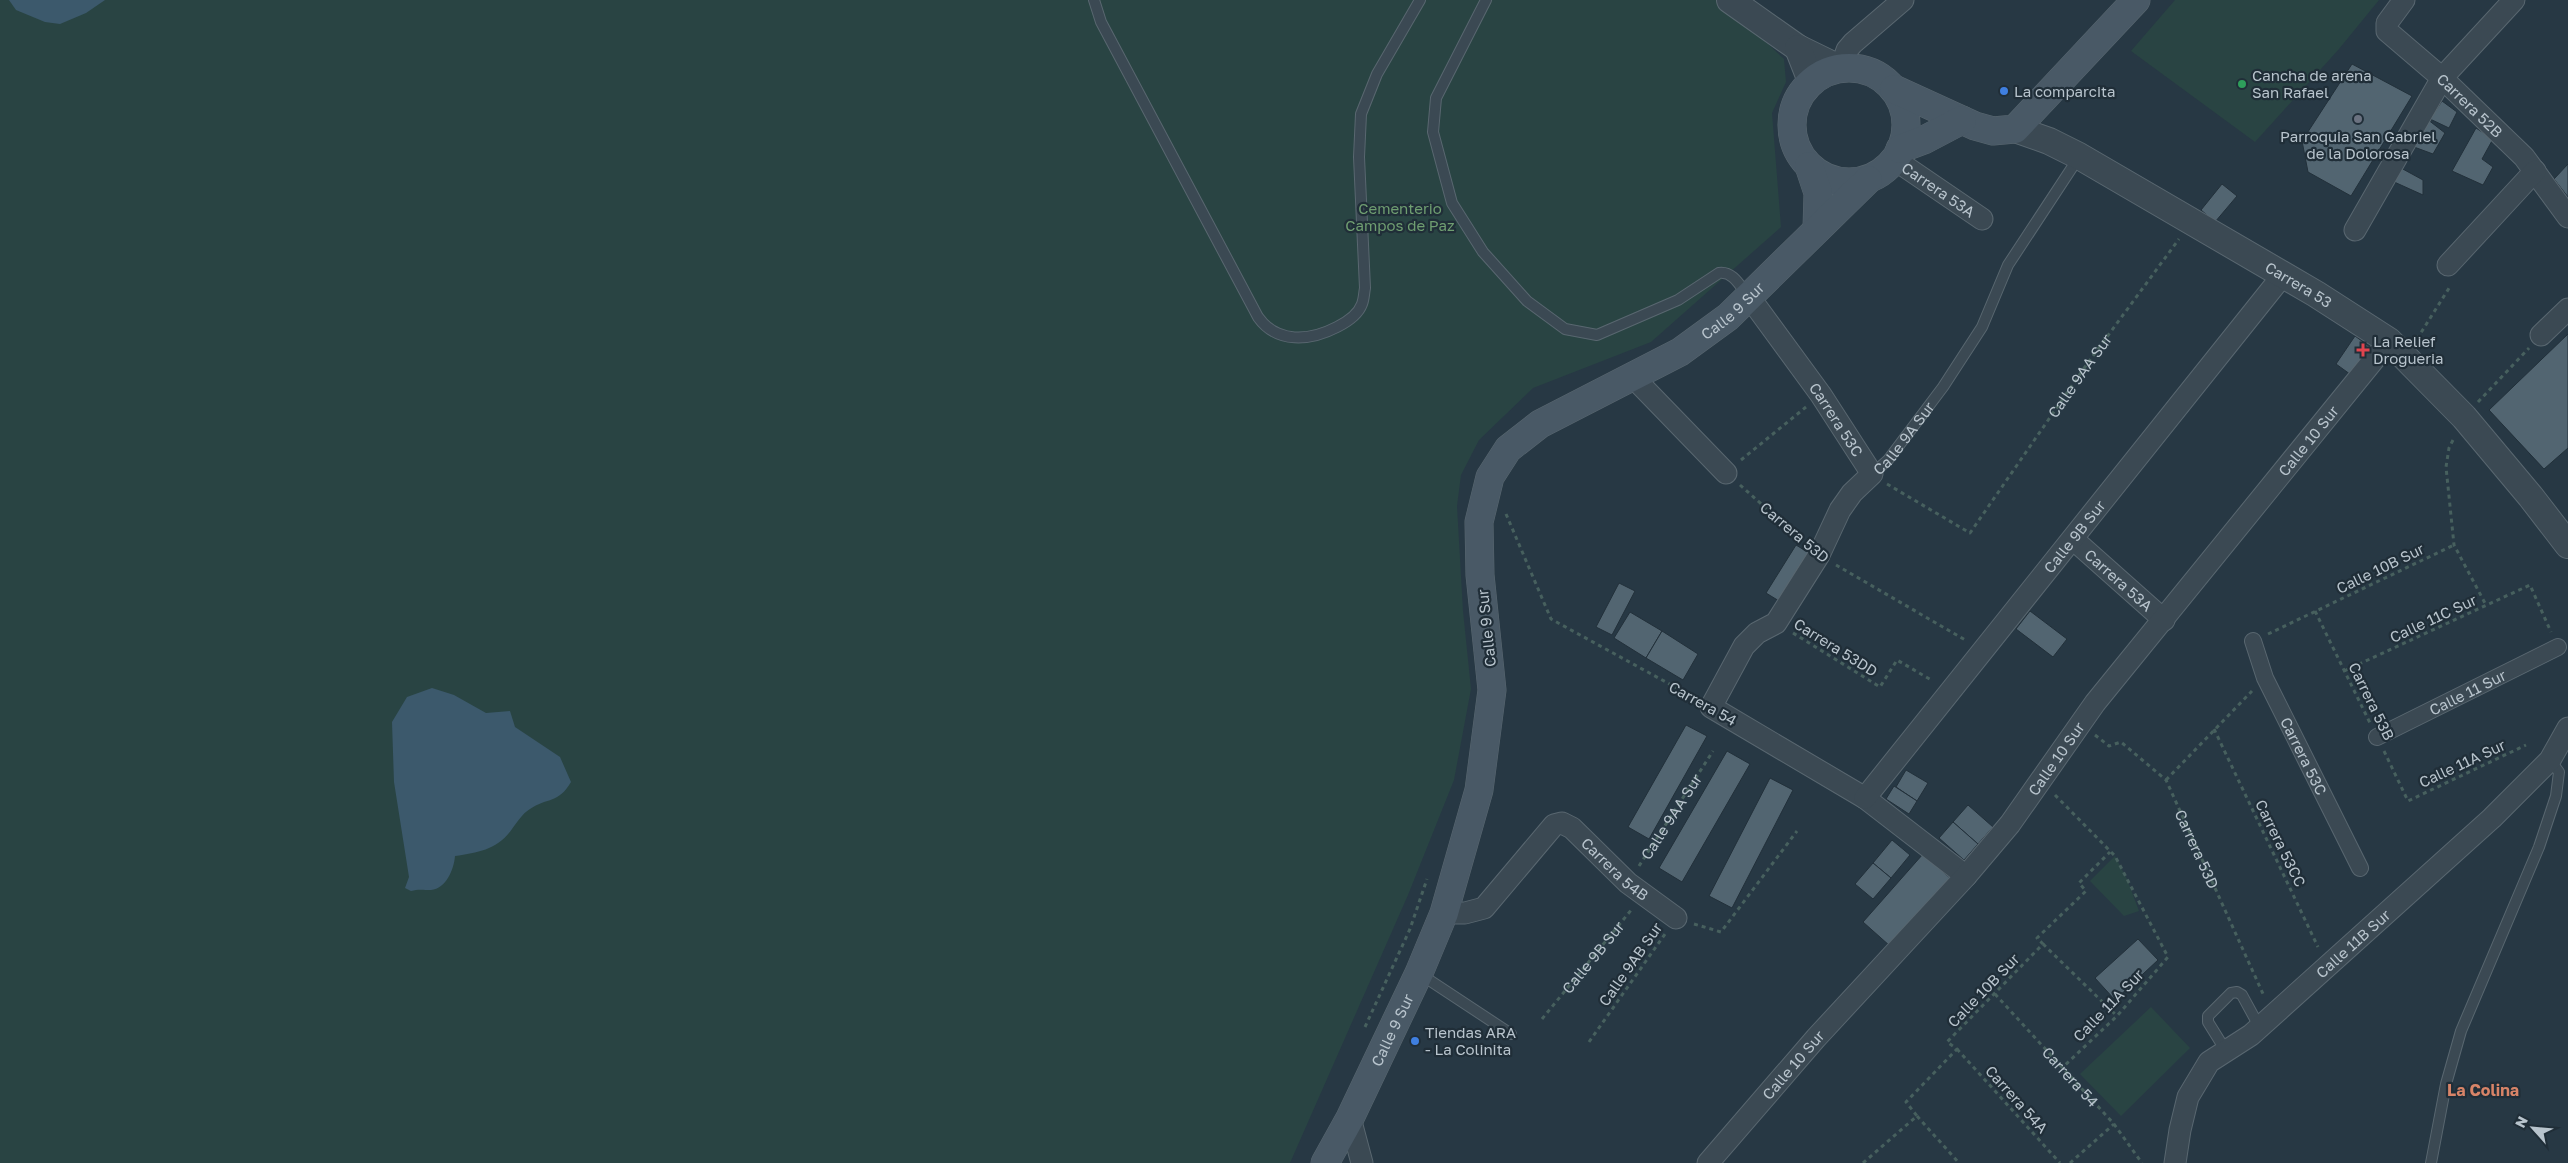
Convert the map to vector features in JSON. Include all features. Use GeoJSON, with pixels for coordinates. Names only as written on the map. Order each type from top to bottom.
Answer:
{"type":"FeatureCollection","features":[{"type":"Feature","properties":{"kind":"main road"},"geometry":{"type":"LineString","coordinates":[[2015,129],[2136,0]]}},
{"type":"Feature","properties":{"kind":"main road"},"geometry":{"type":"LineString","coordinates":[[1817,229],[1818,194],[1799,163],[1799,153],[1792,128],[1795,103],[1802,86],[1839,67],[1852,67],[1874,72],[1894,90],[1901,101],[1906,125],[1897,154]]}},
{"type":"Feature","properties":{"kind":"main road","name":"Carrera 53"},"geometry":{"type":"LineString","coordinates":[[1894,90],[1962,120],[1994,131],[2015,129]]}},
{"type":"Feature","properties":{"kind":"main road"},"geometry":{"type":"LineString","coordinates":[[1799,163],[1834,180],[1852,182],[1868,180],[1897,154],[1962,120]]}},
{"type":"Feature","properties":{"kind":"main road","name":"Calle 9 Sur"},"geometry":{"type":"LineString","coordinates":[[1325,1163],[1350,1118],[1419,973],[1444,913],[1479,790],[1492,690],[1480,575],[1479,522],[1490,477],[1508,448],[1540,424],[1680,352],[1750,298],[1868,180]]}},
{"type":"Feature","properties":{"kind":"street"},"geometry":{"type":"LineString","coordinates":[[1730,0],[1798,48],[1839,67],[1847,50],[1853,43],[1903,0]]}},
{"type":"Feature","properties":{"kind":"street","name":"Carrera 52B"},"geometry":{"type":"LineString","coordinates":[[2404,0],[2387,23],[2387,31],[2442,78],[2535,171],[2568,217]]}},
{"type":"Feature","properties":{"kind":"street"},"geometry":{"type":"LineString","coordinates":[[2355,230],[2442,78],[2514,0]]}},
{"type":"Feature","properties":{"kind":"street"},"geometry":{"type":"LineString","coordinates":[[1798,48],[1802,86]]}},
{"type":"Feature","properties":{"kind":"street","name":"Carrera 53"},"geometry":{"type":"LineString","coordinates":[[2015,129],[2049,141],[2079,156],[2283,275],[2398,348],[2464,417],[2531,497],[2568,545]]}},
{"type":"Feature","properties":{"kind":"street","name":"Carrera 53A"},"geometry":{"type":"LineString","coordinates":[[1897,154],[1982,219]]}},
{"type":"Feature","properties":{"kind":"street"},"geometry":{"type":"LineString","coordinates":[[2448,265],[2535,171]]}},
{"type":"Feature","properties":{"kind":"street","name":"Calle 9B Sur"},"geometry":{"type":"LineString","coordinates":[[1865,798],[2074,540],[2283,275]]}},
{"type":"Feature","properties":{"kind":"street","name":"Carrera 53C"},"geometry":{"type":"LineString","coordinates":[[1750,298],[1821,395],[1872,474]]}},
{"type":"Feature","properties":{"kind":"street"},"geometry":{"type":"LineString","coordinates":[[2541,335],[2568,309]]}},
{"type":"Feature","properties":{"kind":"street","name":"Calle 10 Sur"},"geometry":{"type":"LineString","coordinates":[[1708,1163],[1816,1038],[1966,876],[2010,824],[2081,724],[2164,620],[2398,348]]}},
{"type":"Feature","properties":{"kind":"street"},"geometry":{"type":"LineString","coordinates":[[1633,376],[1726,473]]}},
{"type":"Feature","properties":{"kind":"street","name":"Calle 9A Sur"},"geometry":{"type":"LineString","coordinates":[[1712,707],[1744,646],[1757,633],[1776,623],[1819,555],[1840,510],[1852,493],[1872,474]]}},
{"type":"Feature","properties":{"kind":"street","name":"Carrera 53A"},"geometry":{"type":"LineString","coordinates":[[2074,540],[2164,620]]}},
{"type":"Feature","properties":{"kind":"street","name":"Carrera 53C"},"geometry":{"type":"LineString","coordinates":[[2253,641],[2265,678],[2360,868]]}},
{"type":"Feature","properties":{"kind":"street","name":"Calle 11 Sur"},"geometry":{"type":"LineString","coordinates":[[2377,737],[2558,647]]}},
{"type":"Feature","properties":{"kind":"street","name":"Carrera 54"},"geometry":{"type":"LineString","coordinates":[[1712,707],[1865,798],[1966,876]]}},
{"type":"Feature","properties":{"kind":"street","name":"Calle 11B Sur"},"geometry":{"type":"LineString","coordinates":[[2175,1163],[2188,1097],[2208,1062],[2266,1022],[2492,818],[2550,760],[2567,734]]}},
{"type":"Feature","properties":{"kind":"street","name":"Carrera 54B"},"geometry":{"type":"LineString","coordinates":[[1444,913],[1465,913],[1484,908],[1554,825],[1562,823],[1567,824],[1636,889],[1676,918]]}},
{"type":"Feature","properties":{"kind":"street"},"geometry":{"type":"LineString","coordinates":[[1350,1118],[1362,1163]]}},
{"type":"Feature","properties":{"kind":"lane"},"geometry":{"type":"LineString","coordinates":[[1094,0],[1106,31],[1258,317],[1264,325],[1280,335],[1302,338],[1325,333],[1349,321],[1362,304],[1365,288],[1359,156],[1361,114],[1377,74],[1420,0]]}},
{"type":"Feature","properties":{"kind":"lane"},"geometry":{"type":"LineString","coordinates":[[1486,0],[1436,98],[1433,132],[1452,203],[1483,252],[1527,301],[1542,312],[1565,328],[1597,335],[1678,300],[1719,273],[1726,272],[1732,276],[1750,298]]}},
{"type":"Feature","properties":{"kind":"lane","name":"Calle 9A Sur"},"geometry":{"type":"LineString","coordinates":[[1872,474],[1888,460],[1944,387],[1982,327],[2008,265],[2079,156]]}},
{"type":"Feature","properties":{"kind":"lane"},"geometry":{"type":"LineString","coordinates":[[2431,1163],[2446,1084],[2460,1031],[2539,847],[2556,796],[2559,772],[2550,760]]}},
{"type":"Feature","properties":{"kind":"lane"},"geometry":{"type":"LineString","coordinates":[[1419,973],[1511,1034]]}},
{"type":"Feature","properties":{"kind":"lane"},"geometry":{"type":"LineString","coordinates":[[2226,1051],[2208,1022],[2208,1016],[2231,993],[2237,992],[2242,995],[2266,1022]]}},
{"type":"Feature","properties":{"kind":"path"},"geometry":{"type":"LineString","coordinates":[[1799,163],[1781,144],[1779,125],[1802,86]]}},
{"type":"Feature","properties":{"kind":"path","name":"Calle 9AA Sur"},"geometry":{"type":"LineString","coordinates":[[1872,474],[1970,532],[2087,364],[2191,222]]}},
{"type":"Feature","properties":{"kind":"path"},"geometry":{"type":"LineString","coordinates":[[2398,348],[2451,285],[2448,265]]}},
{"type":"Feature","properties":{"kind":"path"},"geometry":{"type":"LineString","coordinates":[[1726,473],[1821,395]]}},
{"type":"Feature","properties":{"kind":"path","name":"Carrera 53D"},"geometry":{"type":"LineString","coordinates":[[1726,473],[1819,555],[1984,651]]}},
{"type":"Feature","properties":{"kind":"path","name":"Carrera 54"},"geometry":{"type":"LineString","coordinates":[[1505,512],[1550,619],[1712,707]]}},
{"type":"Feature","properties":{"kind":"path","name":"Calle 10B Sur"},"geometry":{"type":"LineString","coordinates":[[2253,641],[2454,545],[2486,605]]}},
{"type":"Feature","properties":{"kind":"path","name":"Calle 11C Sur"},"geometry":{"type":"LineString","coordinates":[[2344,671],[2530,585],[2558,647]]}},
{"type":"Feature","properties":{"kind":"path","name":"Carrera 53B"},"geometry":{"type":"LineString","coordinates":[[2315,611],[2408,801]]}},
{"type":"Feature","properties":{"kind":"path","name":"Carrera 53DD"},"geometry":{"type":"LineString","coordinates":[[1776,623],[1880,687],[1896,660],[1952,692]]}},
{"type":"Feature","properties":{"kind":"path"},"geometry":{"type":"LineString","coordinates":[[2166,780],[2265,678]]}},
{"type":"Feature","properties":{"kind":"path","name":"Carrera 53D"},"geometry":{"type":"LineString","coordinates":[[2081,724],[2109,746],[2121,742],[2166,780],[2266,1022]]}},
{"type":"Feature","properties":{"kind":"path","name":"Carrera 53CC"},"geometry":{"type":"LineString","coordinates":[[2214,729],[2327,967]]}},
{"type":"Feature","properties":{"kind":"path","name":"Calle 11A Sur"},"geometry":{"type":"LineString","coordinates":[[2408,801],[2526,745]]}},
{"type":"Feature","properties":{"kind":"path","name":"Calle 9AA Sur"},"geometry":{"type":"LineString","coordinates":[[1636,889],[1713,751]]}},
{"type":"Feature","properties":{"kind":"path"},"geometry":{"type":"LineString","coordinates":[[2041,781],[2110,852]]}},
{"type":"Feature","properties":{"kind":"path","name":"Calle 9AB Sur"},"geometry":{"type":"LineString","coordinates":[[1588,1042],[1676,918],[1721,932],[1797,831]]}},
{"type":"Feature","properties":{"kind":"path","name":"Calle 10B Sur"},"geometry":{"type":"LineString","coordinates":[[1917,1116],[1906,1102],[1957,1050],[1947,1042],[2043,944],[2037,938],[2086,891],[2079,882],[2110,852]]}},
{"type":"Feature","properties":{"kind":"path","name":"Calle 11A Sur"},"geometry":{"type":"LineString","coordinates":[[2063,1067],[2118,1016],[2168,957],[2110,852]]}},
{"type":"Feature","properties":{"kind":"path"},"geometry":{"type":"LineString","coordinates":[[1361,1036],[1410,929],[1428,878]]}},
{"type":"Feature","properties":{"kind":"path","name":"Calle 9B Sur"},"geometry":{"type":"LineString","coordinates":[[1542,1019],[1636,889]]}},
{"type":"Feature","properties":{"kind":"path"},"geometry":{"type":"LineString","coordinates":[[2043,944],[2118,1016]]}},
{"type":"Feature","properties":{"kind":"path","name":"Carrera 54"},"geometry":{"type":"LineString","coordinates":[[1995,994],[2114,1124],[2142,1163]]}},
{"type":"Feature","properties":{"kind":"path","name":"Carrera 54A"},"geometry":{"type":"LineString","coordinates":[[1957,1050],[2060,1163]]}},
{"type":"Feature","properties":{"kind":"path"},"geometry":{"type":"LineString","coordinates":[[1863,1163],[1917,1116],[1959,1163]]}},
{"type":"Feature","properties":{"kind":"path"},"geometry":{"type":"LineString","coordinates":[[2070,1163],[2114,1124]]}},
{"type":"Feature","properties":{"kind":"green space","name":"Cementerio Campos de Paz"},"geometry":{"type":"Polygon","coordinates":[[[0,0],[1721,0],[1784,59],[1786,82],[1772,113],[1781,227],[1651,342],[1533,388],[1479,440],[1461,475],[1457,506],[1463,611],[1471,689],[1454,780],[1408,895],[1290,1163],[0,1163],[0,0]]]}},
{"type":"Feature","properties":{"kind":"green space","name":"Cancha de arena San Rafael"},"geometry":{"type":"Polygon","coordinates":[[[2175,0],[2379,0],[2339,49],[2255,142],[2131,51],[2175,0]]]}},
{"type":"Feature","properties":{"kind":"green space"},"geometry":{"type":"Polygon","coordinates":[[[2115,856],[2127,879],[2139,911],[2124,916],[2090,881],[2115,856]]]}},
{"type":"Feature","properties":{"kind":"green space"},"geometry":{"type":"Polygon","coordinates":[[[2151,1007],[2190,1048],[2121,1116],[2080,1074],[2151,1007]]]}},
{"type":"Feature","properties":{"kind":"water"},"geometry":{"type":"Polygon","coordinates":[[[9,0],[105,0],[86,13],[60,24],[45,22],[16,10],[9,0]]]}},
{"type":"Feature","properties":{"kind":"water"},"geometry":{"type":"Polygon","coordinates":[[[432,688],[454,695],[486,713],[510,711],[515,727],[560,757],[571,782],[562,794],[527,811],[506,836],[494,846],[455,856],[451,872],[441,886],[431,890],[411,891],[405,888],[409,877],[394,782],[392,722],[407,697],[432,688]]]}},
{"type":"Feature","properties":{"kind":"building","name":"Parroquia San Gabriel de la Dolorosa"},"geometry":{"type":"Polygon","coordinates":[[[2352,64],[2412,96],[2351,196],[2308,172],[2302,141],[2352,64]]]}},
{"type":"Feature","properties":{"kind":"building"},"geometry":{"type":"Polygon","coordinates":[[[2442,101],[2457,112],[2449,128],[2430,119],[2442,101]]]}},
{"type":"Feature","properties":{"kind":"building"},"geometry":{"type":"Polygon","coordinates":[[[2427,119],[2445,133],[2433,154],[2414,147],[2427,119]]]}},
{"type":"Feature","properties":{"kind":"building"},"geometry":{"type":"Polygon","coordinates":[[[2476,128],[2493,139],[2482,159],[2493,167],[2483,185],[2452,171],[2476,128]]]}},
{"type":"Feature","properties":{"kind":"building"},"geometry":{"type":"Polygon","coordinates":[[[2568,164],[2568,197],[2554,179],[2568,164]]]}},
{"type":"Feature","properties":{"kind":"building"},"geometry":{"type":"Polygon","coordinates":[[[2401,168],[2423,180],[2423,195],[2392,181],[2401,168]]]}},
{"type":"Feature","properties":{"kind":"building"},"geometry":{"type":"Polygon","coordinates":[[[2222,184],[2237,196],[2215,222],[2201,210],[2222,184]]]}},
{"type":"Feature","properties":{"kind":"building"},"geometry":{"type":"Polygon","coordinates":[[[2568,334],[2568,448],[2544,469],[2489,410],[2568,334]]]}},
{"type":"Feature","properties":{"kind":"building"},"geometry":{"type":"Polygon","coordinates":[[[2355,336],[2370,347],[2370,354],[2354,377],[2336,364],[2355,336]]]}},
{"type":"Feature","properties":{"kind":"building"},"geometry":{"type":"Polygon","coordinates":[[[1796,545],[1814,556],[1784,604],[1766,593],[1796,545]]]}},
{"type":"Feature","properties":{"kind":"building"},"geometry":{"type":"Polygon","coordinates":[[[1619,583],[1635,591],[1612,635],[1596,627],[1619,583]]]}},
{"type":"Feature","properties":{"kind":"building"},"geometry":{"type":"Polygon","coordinates":[[[2030,611],[2067,639],[2053,657],[2016,629],[2030,611]]]}},
{"type":"Feature","properties":{"kind":"building"},"geometry":{"type":"Polygon","coordinates":[[[1630,612],[1662,631],[1646,658],[1614,638],[1630,612]]]}},
{"type":"Feature","properties":{"kind":"building"},"geometry":{"type":"Polygon","coordinates":[[[1662,631],[1698,654],[1683,680],[1646,658],[1662,631]]]}},
{"type":"Feature","properties":{"kind":"building"},"geometry":{"type":"Polygon","coordinates":[[[1686,725],[1707,736],[1649,839],[1628,827],[1686,725]]]}},
{"type":"Feature","properties":{"kind":"building"},"geometry":{"type":"Polygon","coordinates":[[[1727,751],[1750,764],[1682,882],[1659,868],[1727,751]]]}},
{"type":"Feature","properties":{"kind":"building"},"geometry":{"type":"Polygon","coordinates":[[[1906,770],[1928,783],[1917,801],[1896,787],[1906,770]]]}},
{"type":"Feature","properties":{"kind":"building"},"geometry":{"type":"Polygon","coordinates":[[[1770,778],[1793,790],[1732,908],[1709,896],[1770,778]]]}},
{"type":"Feature","properties":{"kind":"building"},"geometry":{"type":"Polygon","coordinates":[[[1894,786],[1917,801],[1909,814],[1886,799],[1894,786]]]}},
{"type":"Feature","properties":{"kind":"building"},"geometry":{"type":"Polygon","coordinates":[[[1968,805],[1993,827],[1978,844],[1953,822],[1968,805]]]}},
{"type":"Feature","properties":{"kind":"building"},"geometry":{"type":"Polygon","coordinates":[[[1953,822],[1978,844],[1964,860],[1939,838],[1953,822]]]}},
{"type":"Feature","properties":{"kind":"building"},"geometry":{"type":"Polygon","coordinates":[[[1892,840],[1910,855],[1891,878],[1873,863],[1892,840]]]}},
{"type":"Feature","properties":{"kind":"building"},"geometry":{"type":"Polygon","coordinates":[[[1923,854],[1950,878],[1890,946],[1863,922],[1923,854]]]}},
{"type":"Feature","properties":{"kind":"building"},"geometry":{"type":"Polygon","coordinates":[[[1873,863],[1891,878],[1873,899],[1855,884],[1873,863]]]}},
{"type":"Feature","properties":{"kind":"building"},"geometry":{"type":"Polygon","coordinates":[[[2138,939],[2158,960],[2115,1000],[2095,978],[2138,939]]]}},
{"type":"Feature","properties":{"kind":"place","name":"Cancha de arena San Rafael"},"geometry":{"type":"Point","coordinates":[2242,84]}},
{"type":"Feature","properties":{"kind":"place","name":"La comparcita"},"geometry":{"type":"Point","coordinates":[2004,91]}},
{"type":"Feature","properties":{"kind":"place","name":"Parroquia San Gabriel de la Dolorosa"},"geometry":{"type":"Point","coordinates":[2358,119]}},
{"type":"Feature","properties":{"kind":"place","name":"La Relief Drogueria"},"geometry":{"type":"Point","coordinates":[2363,350]}},
{"type":"Feature","properties":{"kind":"place","name":"Tiendas ARA - La Colinita"},"geometry":{"type":"Point","coordinates":[1415,1041]}},
{"type":"Feature","properties":{"kind":"district","name":"La Colina"},"geometry":{"type":"Point","coordinates":[2483,1090]}}]}
